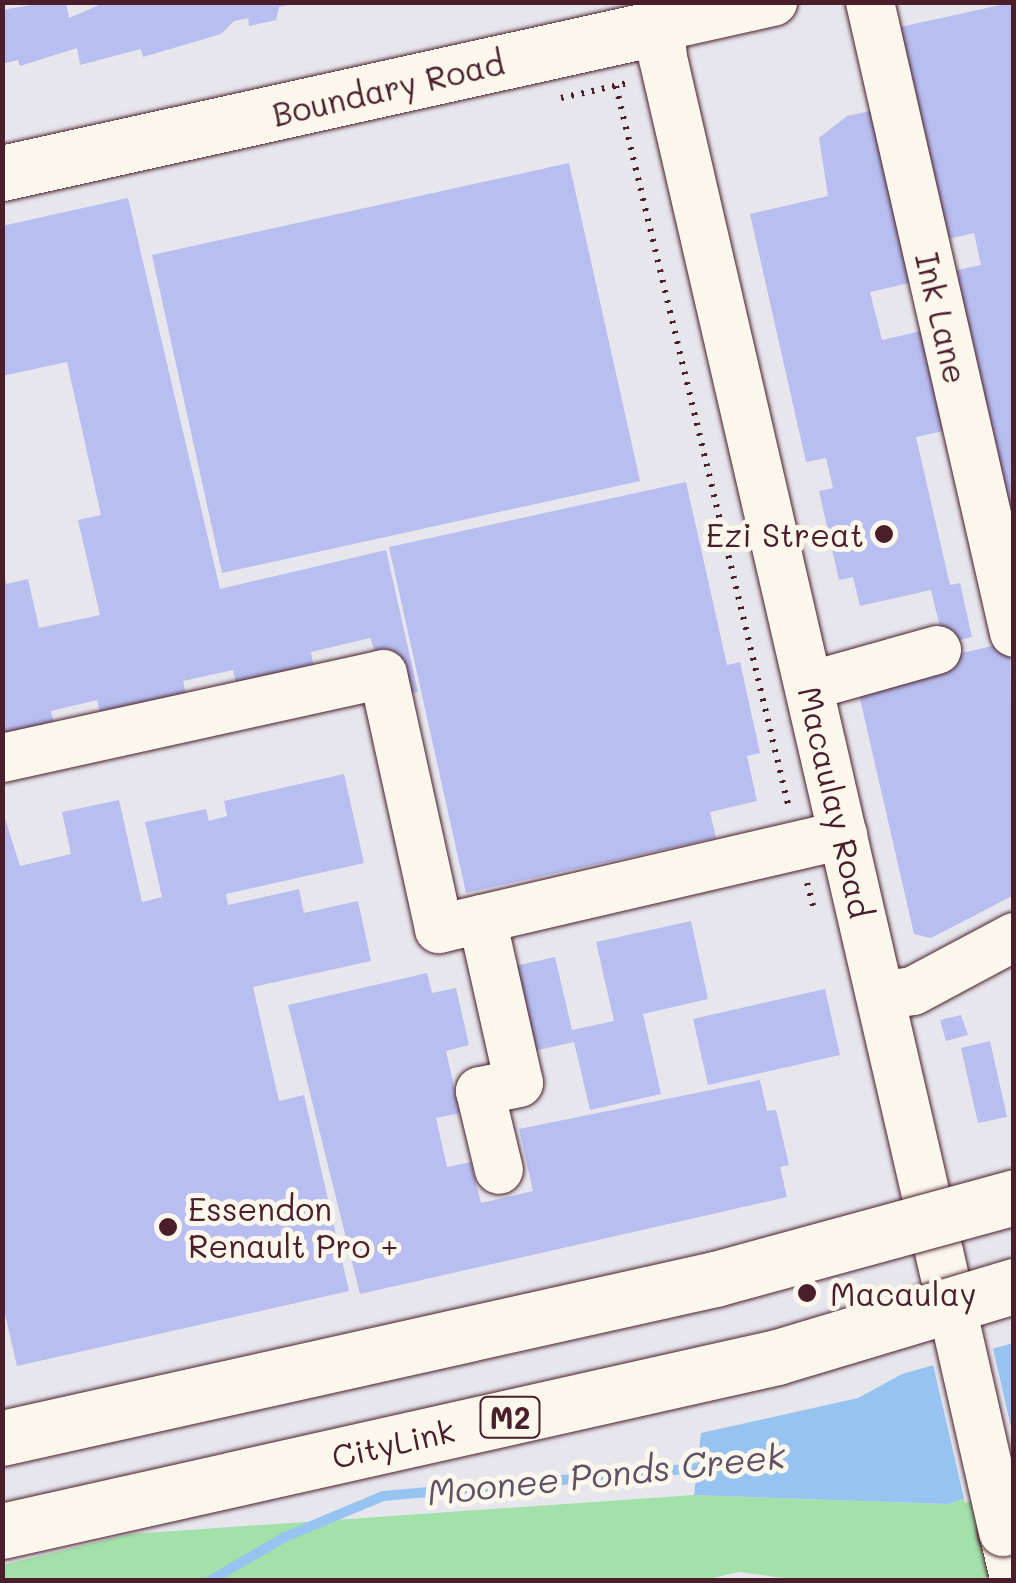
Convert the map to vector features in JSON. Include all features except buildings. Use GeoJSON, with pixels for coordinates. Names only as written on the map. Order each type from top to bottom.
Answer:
{"type":"FeatureCollection","features":[{"type":"Feature","properties":{"kind":"main road","name":"Boundary Road"},"geometry":{"type":"LineString","coordinates":[[2,173],[663,9]]}},
{"type":"Feature","properties":{"kind":"main road"},"geometry":{"type":"LineString","coordinates":[[2,1438],[714,1278],[1014,1197]]}},
{"type":"Feature","properties":{"kind":"main road","name":"CityLink"},"geometry":{"type":"LineString","coordinates":[[2,1531],[776,1357],[1014,1286]]}},
{"type":"Feature","properties":{"kind":"main road"},"geometry":{"type":"LineString","coordinates":[[2,1558],[310,1462]]}},
{"type":"Feature","properties":{"kind":"street","name":"Boundary Road"},"geometry":{"type":"LineString","coordinates":[[663,9],[773,2]]}},
{"type":"Feature","properties":{"kind":"street","name":"Ink Lane"},"geometry":{"type":"LineString","coordinates":[[870,2],[1014,633]]}},
{"type":"Feature","properties":{"kind":"street","name":"Macaulay Road"},"geometry":{"type":"LineString","coordinates":[[663,9],[809,686],[821,840],[880,996],[1008,1555]]}},
{"type":"Feature","properties":{"kind":"street"},"geometry":{"type":"LineString","coordinates":[[809,686],[937,650]]}},
{"type":"Feature","properties":{"kind":"street"},"geometry":{"type":"LineString","coordinates":[[2,758],[383,674],[439,929],[821,840]]}},
{"type":"Feature","properties":{"kind":"street"},"geometry":{"type":"LineString","coordinates":[[482,919],[518,1082],[480,1091],[499,1170]]}},
{"type":"Feature","properties":{"kind":"street"},"geometry":{"type":"LineString","coordinates":[[880,996],[913,991],[1014,937]]}},
{"type":"Feature","properties":{"kind":"path"},"geometry":{"type":"LineString","coordinates":[[616,86],[821,840],[813,906]]}},
{"type":"Feature","properties":{"kind":"green space"},"geometry":{"type":"Polygon","coordinates":[[[1013,1481],[1013,1570],[976,1580],[799,1580],[739,1572],[704,1580],[3,1580],[2,1565],[131,1534],[694,1495],[948,1504],[1013,1481]]]}},
{"type":"Feature","properties":{"kind":"water","name":"Moonee Ponds Creek"},"geometry":{"type":"Polygon","coordinates":[[[1013,1343],[1013,1481],[948,1504],[694,1495],[701,1433],[858,1398],[902,1374],[1013,1343]]]}},
{"type":"Feature","properties":{"kind":"pier"},"geometry":{"type":"Polygon","coordinates":[[[992,1344],[1013,1436],[1014,1487],[965,1503],[932,1360],[992,1344]]]}},
{"type":"Feature","properties":{"kind":"waterway","name":"Moonee Ponds Creek"},"geometry":{"type":"LineString","coordinates":[[211,1580],[285,1537],[383,1496],[698,1468]]}},
{"type":"Feature","properties":{"kind":"place","name":"Ezi Streat"},"geometry":{"type":"Point","coordinates":[884,534]}},
{"type":"Feature","properties":{"kind":"place","name":"Essendon Renault Pro +"},"geometry":{"type":"Point","coordinates":[168,1227]}},
{"type":"Feature","properties":{"kind":"place","name":"Macaulay"},"geometry":{"type":"Point","coordinates":[807,1293]}}]}
